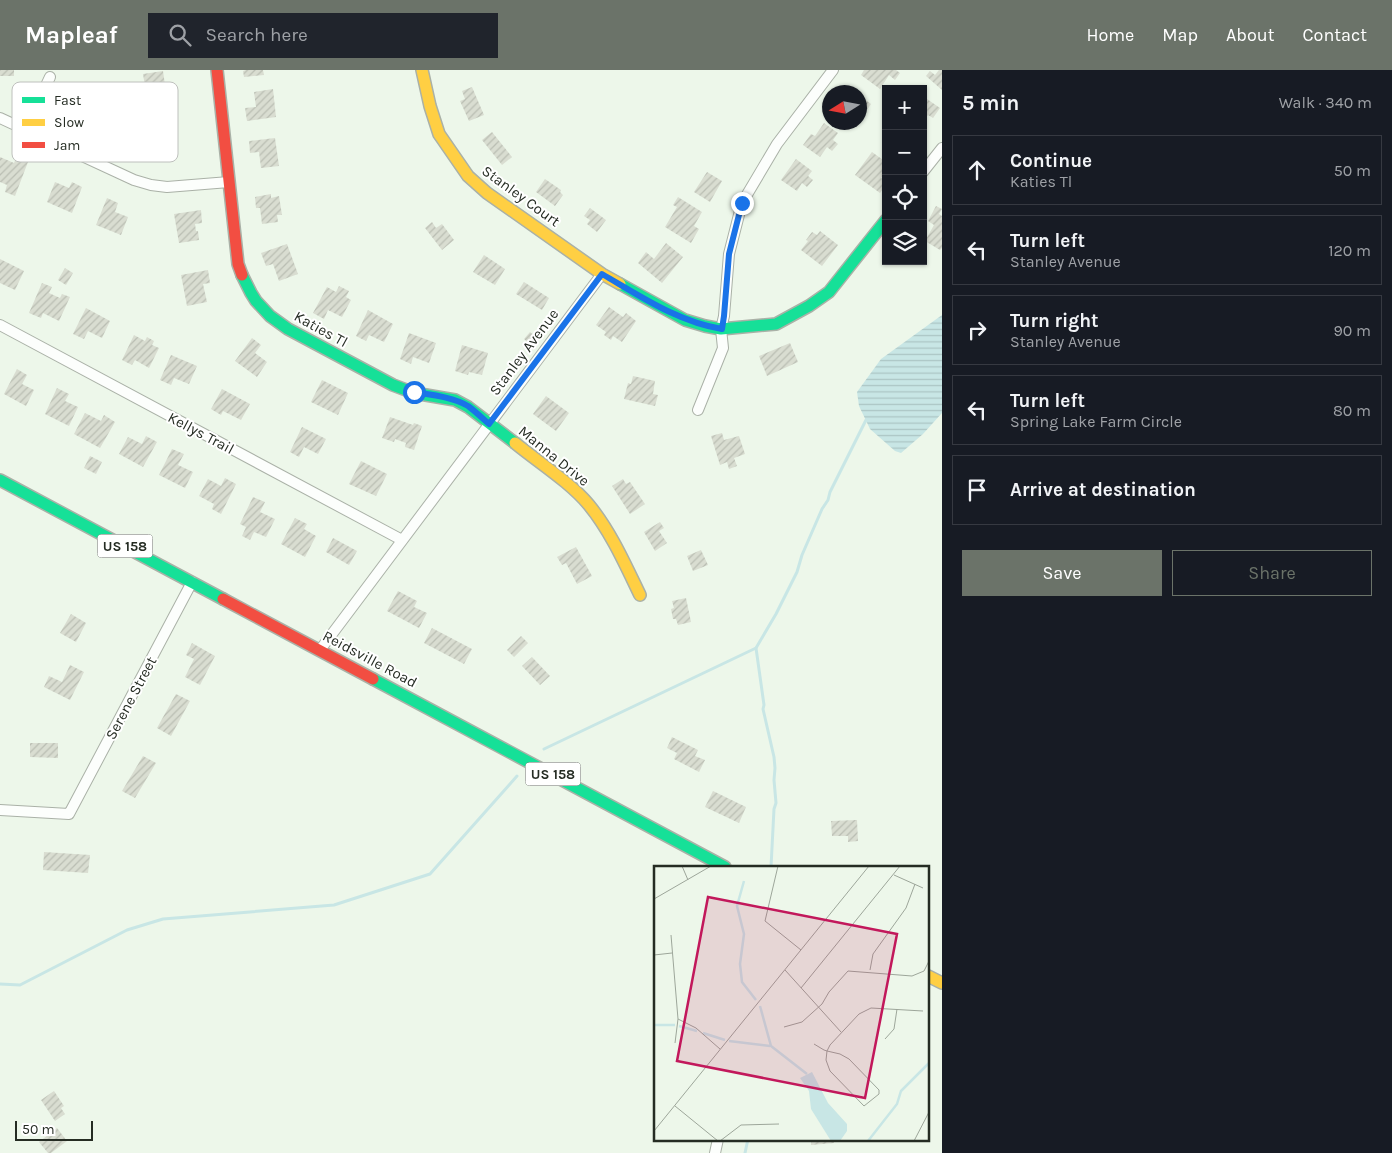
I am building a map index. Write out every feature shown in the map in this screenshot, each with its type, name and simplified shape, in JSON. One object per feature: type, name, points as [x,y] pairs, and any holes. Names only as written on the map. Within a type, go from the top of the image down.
[{"type":"main road","name":"Katies Tl","points":[[217,70],[238,264],[248,290],[265,312],[288,329],[392,385],[414,392],[455,400],[468,407],[489,424]]},
{"type":"main road","name":"Stanley Court","points":[[422,70],[430,106],[440,134],[468,176],[487,193],[602,274]]},
{"type":"main road","points":[[602,274],[685,320],[705,326],[722,329],[776,324],[809,306],[828,292],[882,225]]},
{"type":"main road","name":"Manna Drive","points":[[489,424],[569,486],[588,504],[608,531],[640,595]]},
{"type":"main road","name":"Reidsville Road","points":[[0,480],[723,866]]},
{"type":"main road","points":[[929,976],[942,983]]},
{"type":"street","points":[[698,410],[723,348],[722,329],[729,254],[742,203],[778,144],[833,70]]},
{"type":"street","points":[[48,82],[50,77]]},
{"type":"street","points":[[0,118],[12,124]]},
{"type":"street","points":[[927,167],[942,148]]},
{"type":"street","points":[[95,162],[134,180],[167,188],[229,182]]},
{"type":"street","name":"Stanley Avenue","points":[[320,650],[602,274]]},
{"type":"street","name":"Kellys Trail","points":[[0,325],[402,540]]},
{"type":"street","name":"Serene Street","points":[[0,810],[68,814],[192,582]]},
{"type":"street","points":[[715,1153],[718,1140]]},
{"type":"water","points":[[942,315],[942,413],[923,434],[901,453],[895,451],[870,429],[859,406],[857,392],[881,359]]},
{"type":"building","points":[[0,70],[14,70],[14,76],[0,76]]},
{"type":"building","points":[[263,70],[264,75],[244,77],[243,71]]},
{"type":"building","points":[[864,70],[896,70],[900,73],[895,80],[889,75],[880,89],[861,75]]},
{"type":"building","points":[[939,70],[942,70],[942,90],[926,76],[930,71],[935,75]]},
{"type":"building","points":[[163,71],[165,82],[144,82],[143,74]]},
{"type":"building","points":[[472,87],[484,115],[469,121],[460,101],[465,99],[462,91]]},
{"type":"building","points":[[273,89],[276,117],[247,121],[245,108],[256,107],[254,92]]},
{"type":"building","points":[[927,99],[940,108],[933,118],[927,116]]},
{"type":"building","points":[[867,101],[871,104],[867,110]]},
{"type":"building","points":[[822,126],[822,130],[834,130],[838,133],[833,140],[838,144],[832,151],[827,147],[820,157],[803,145],[811,134],[815,136]]},
{"type":"building","points":[[492,132],[512,157],[502,165],[482,140]]},
{"type":"building","points":[[275,138],[279,166],[261,168],[259,152],[250,153],[249,141]]},
{"type":"building","points":[[872,152],[882,159],[882,190],[880,193],[855,175]]},
{"type":"building","points":[[0,157],[14,163],[28,162],[15,196],[5,192],[7,185],[0,182]]},
{"type":"building","points":[[796,159],[812,171],[808,176],[813,180],[807,187],[802,183],[797,191],[781,180]]},
{"type":"building","points":[[707,172],[722,181],[710,202],[694,192]]},
{"type":"building","points":[[545,179],[561,190],[560,192],[563,195],[555,206],[536,192]]},
{"type":"building","points":[[55,182],[69,188],[72,182],[82,187],[72,213],[47,202]]},
{"type":"building","points":[[271,194],[271,198],[279,196],[282,215],[277,215],[278,222],[262,224],[260,208],[256,208],[255,197]]},
{"type":"building","points":[[678,197],[702,212],[694,226],[699,229],[691,243],[665,227],[677,207],[673,205]]},
{"type":"building","points":[[107,198],[118,203],[115,212],[128,217],[121,235],[96,225]]},
{"type":"building","points":[[936,206],[942,209],[939,214],[942,216],[942,248],[940,250],[927,242],[927,237],[934,225],[928,221]]},
{"type":"building","points":[[590,208],[606,220],[597,232],[587,224],[590,220],[584,216]]},
{"type":"building","points":[[201,210],[202,223],[195,224],[199,240],[179,243],[174,214]]},
{"type":"building","points":[[432,222],[436,228],[442,224],[454,240],[442,250],[425,228]]},
{"type":"building","points":[[820,231],[838,245],[822,266],[801,250],[812,232],[817,235]]},
{"type":"building","points":[[666,243],[683,257],[662,283],[638,263],[646,252],[654,259]]},
{"type":"building","points":[[287,244],[298,274],[279,281],[273,264],[266,266],[261,253]]},
{"type":"building","points":[[484,255],[505,269],[495,285],[473,272]]},
{"type":"building","points":[[0,259],[24,271],[15,290],[0,283]]},
{"type":"building","points":[[65,268],[73,273],[66,285],[58,280]]},
{"type":"building","points":[[208,270],[210,283],[203,284],[207,302],[187,306],[181,275]]},
{"type":"building","points":[[524,282],[549,298],[542,310],[516,294]]},
{"type":"building","points":[[42,283],[52,287],[49,293],[60,298],[62,294],[70,297],[59,321],[43,313],[41,318],[29,313]]},
{"type":"building","points":[[339,286],[349,291],[346,297],[351,300],[342,317],[328,310],[324,319],[313,313],[327,287],[336,292]]},
{"type":"building","points":[[609,307],[623,317],[626,313],[636,321],[622,342],[613,336],[611,340],[604,335],[606,332],[596,325]]},
{"type":"building","points":[[86,308],[110,321],[102,338],[88,331],[84,339],[73,334]]},
{"type":"building","points":[[368,310],[393,324],[384,342],[369,335],[366,341],[356,336]]},
{"type":"building","points":[[530,332],[537,338],[531,345],[524,339]]},
{"type":"building","points":[[409,333],[436,343],[429,363],[413,357],[411,364],[400,359]]},
{"type":"building","points":[[134,335],[145,341],[147,337],[154,341],[152,345],[159,348],[149,368],[135,360],[132,365],[122,360]]},
{"type":"building","points":[[252,338],[261,345],[255,353],[267,362],[257,377],[235,361]]},
{"type":"building","points":[[790,343],[798,362],[767,376],[759,356]]},
{"type":"building","points":[[462,345],[488,353],[482,375],[469,372],[468,375],[455,371]]},
{"type":"building","points":[[171,355],[197,366],[189,384],[174,378],[171,385],[160,380]]},
{"type":"building","points":[[17,369],[27,375],[22,384],[34,390],[26,406],[4,394]]},
{"type":"building","points":[[633,376],[655,381],[653,394],[658,395],[655,406],[624,399],[628,383],[631,384]]},
{"type":"building","points":[[322,380],[348,393],[338,415],[311,402]]},
{"type":"building","points":[[57,388],[69,394],[65,401],[78,407],[69,426],[45,414]]},
{"type":"building","points":[[222,389],[250,404],[241,420],[223,411],[221,415],[211,409]]},
{"type":"building","points":[[546,396],[569,413],[556,431],[533,414]]},
{"type":"building","points":[[85,413],[101,421],[104,415],[115,422],[100,448],[74,434]]},
{"type":"building","points":[[390,417],[422,426],[414,450],[405,447],[406,443],[395,439],[394,442],[382,438]]},
{"type":"building","points":[[302,427],[326,439],[318,454],[304,447],[299,457],[290,452]]},
{"type":"building","points":[[722,433],[724,440],[739,436],[745,454],[734,458],[737,466],[729,469],[727,462],[720,465],[711,436]]},
{"type":"building","points":[[146,436],[157,442],[143,467],[119,454],[128,437],[142,444]]},
{"type":"building","points":[[172,449],[184,454],[178,465],[193,472],[185,488],[159,475]]},
{"type":"building","points":[[90,456],[102,462],[96,474],[84,468]]},
{"type":"building","points":[[361,461],[387,474],[376,496],[349,484]]},
{"type":"building","points":[[225,478],[236,484],[221,514],[212,509],[214,504],[199,496],[208,479],[221,486]]},
{"type":"building","points":[[623,479],[626,484],[630,482],[645,504],[630,514],[612,486]]},
{"type":"building","points":[[253,497],[265,502],[260,512],[275,519],[266,537],[254,532],[250,540],[242,536],[246,527],[240,524]]},
{"type":"building","points":[[295,518],[307,524],[304,529],[316,536],[305,557],[281,544]]},
{"type":"building","points":[[660,522],[664,528],[659,531],[667,543],[655,551],[644,532]]},
{"type":"building","points":[[333,538],[357,551],[349,565],[326,552]]},
{"type":"building","points":[[576,547],[592,576],[577,584],[566,563],[562,565],[557,557]]},
{"type":"building","points":[[701,550],[708,565],[693,571],[687,556]]},
{"type":"building","points":[[398,591],[417,601],[414,607],[427,613],[419,628],[387,611]]},
{"type":"building","points":[[686,598],[691,622],[678,625],[676,619],[673,619],[671,609],[674,608],[672,601]]},
{"type":"building","points":[[71,614],[86,623],[76,642],[60,633]]},
{"type":"building","points":[[432,628],[472,649],[464,664],[424,643]]},
{"type":"building","points":[[521,636],[528,643],[514,657],[507,650]]},
{"type":"building","points":[[192,643],[215,656],[200,685],[185,677],[194,659],[186,655]]},
{"type":"building","points":[[532,657],[550,676],[540,685],[522,666]]},
{"type":"building","points":[[70,665],[84,672],[70,700],[44,687],[49,676],[62,682]]},
{"type":"building","points":[[176,694],[190,701],[171,736],[157,728]]},
{"type":"building","points":[[672,737],[698,750],[695,756],[705,760],[699,772],[674,759],[677,753],[667,748]]},
{"type":"building","points":[[30,743],[58,743],[58,758],[30,757]]},
{"type":"building","points":[[143,756],[156,763],[135,798],[122,791]]},
{"type":"building","points":[[713,791],[746,807],[739,823],[705,807]]},
{"type":"building","points":[[857,820],[858,841],[848,842],[848,836],[832,836],[831,821]]},
{"type":"building","points":[[44,852],[90,855],[88,873],[43,870]]},
{"type":"building","points":[[54,1091],[64,1106],[61,1108],[65,1114],[55,1121],[41,1100]]},
{"type":"building","points":[[57,1128],[67,1141],[51,1153],[48,1153],[39,1142]]},
{"type":"building","points":[[811,1140],[834,1140],[834,1143],[811,1145]]},
{"type":"waterway","points":[[544,749],[756,648],[797,572],[802,555],[830,492],[866,420],[870,420]]},
{"type":"waterway","points":[[756,648],[763,709],[775,768],[776,803],[774,809],[771,866]]},
{"type":"waterway","points":[[0,984],[20,985],[127,930],[163,919],[334,905],[430,874],[517,776]]},
{"type":"waterway","points":[[745,1153],[748,1140]]},
{"type":"traffic: fast","points":[[620,284],[685,320],[705,326],[721,329],[776,324],[809,306],[829,292],[882,225]]},
{"type":"traffic: fast","points":[[242,275],[256,301],[270,316],[288,329],[393,385],[414,393],[455,400],[468,407],[515,443]]},
{"type":"traffic: fast","points":[[0,480],[223,599]]},
{"type":"traffic: fast","points":[[373,679],[723,866]]},
{"type":"traffic: slow","points":[[422,70],[430,106],[439,134],[468,176],[487,193],[602,274],[620,284]]},
{"type":"traffic: slow","points":[[515,443],[563,480],[589,505],[611,537],[640,595]]},
{"type":"traffic: slow","points":[[929,976],[942,983]]},
{"type":"traffic: jam","points":[[217,70],[238,264],[242,275]]},
{"type":"traffic: jam","points":[[223,599],[373,679]]},
{"type":"route","points":[[414,392],[455,400],[468,407],[489,424],[602,274],[685,320],[722,329],[729,254],[742,203]]}]
